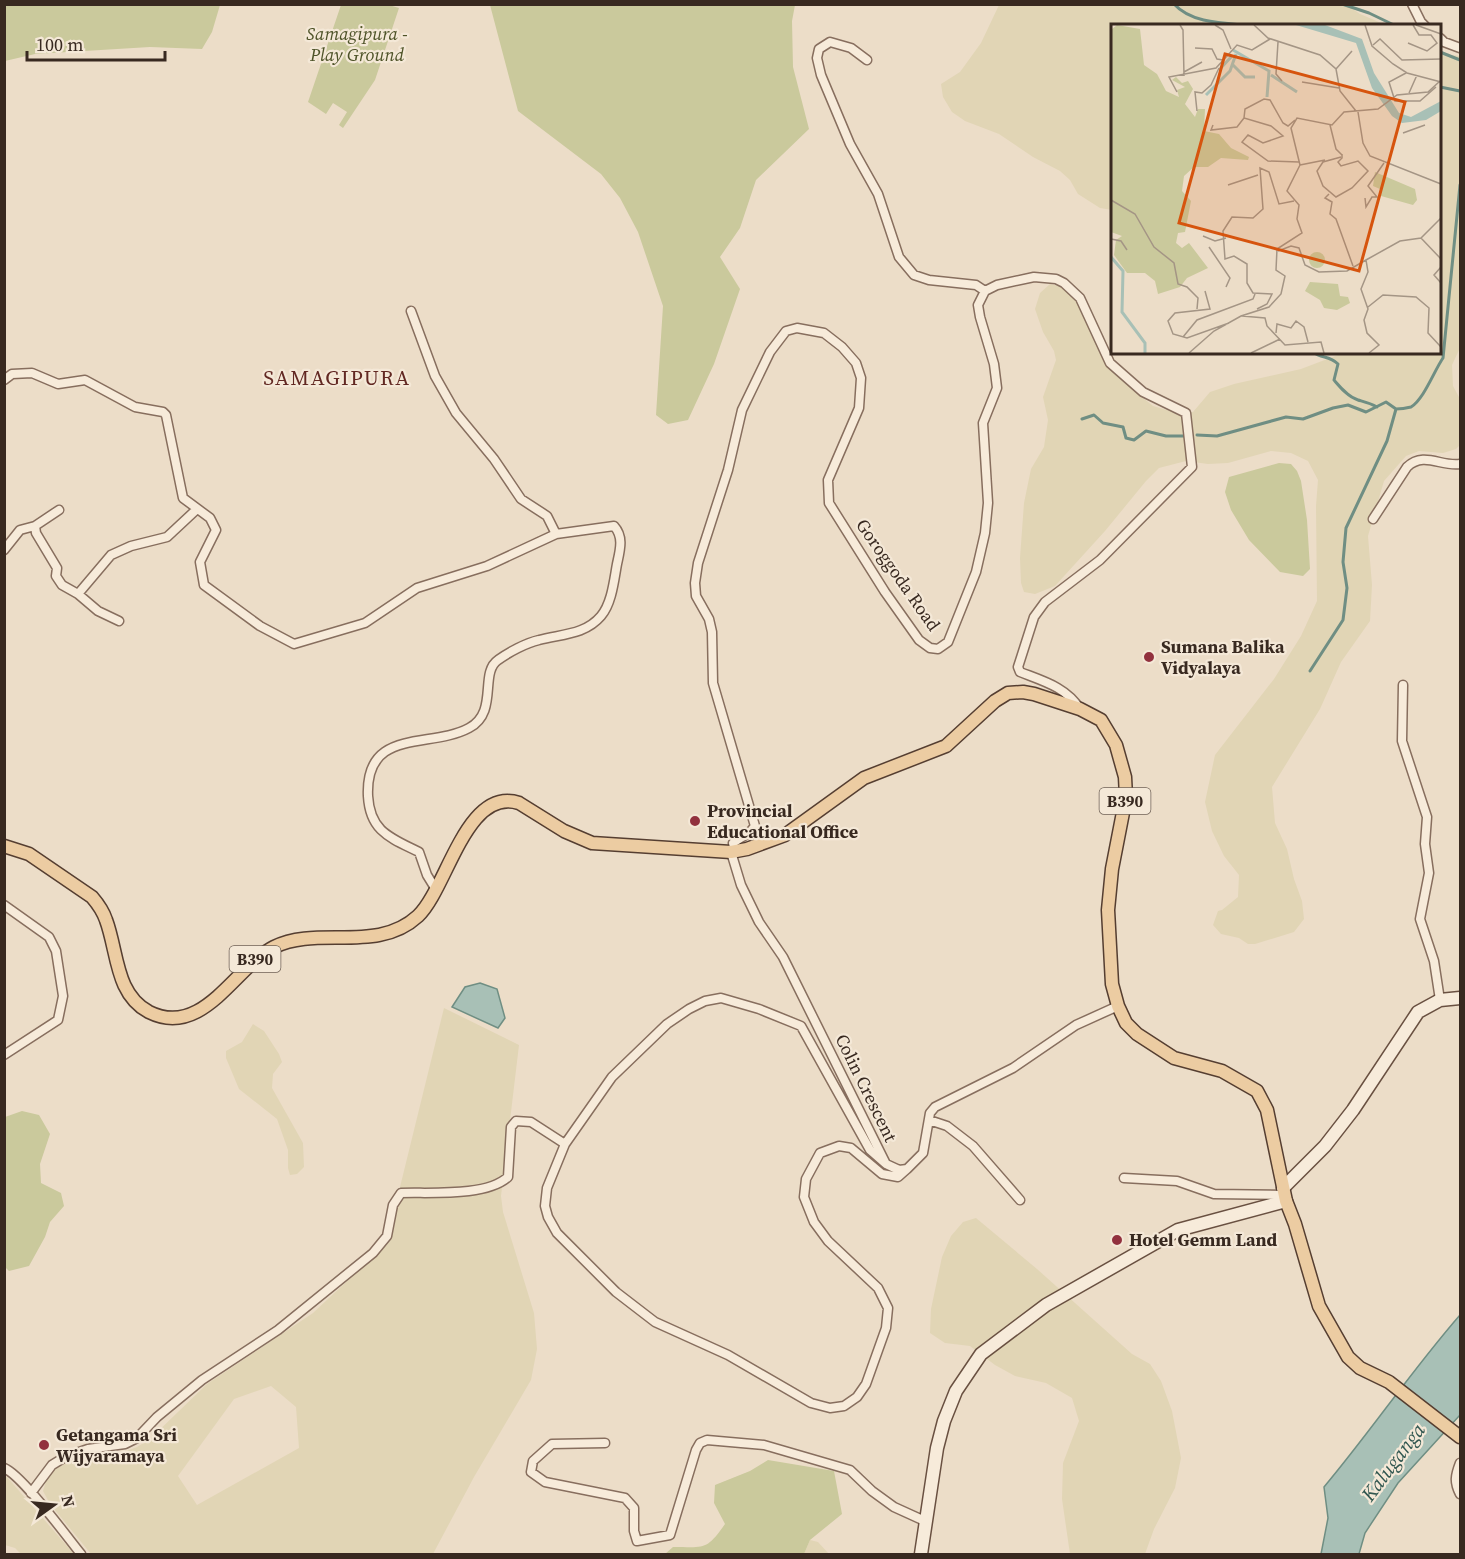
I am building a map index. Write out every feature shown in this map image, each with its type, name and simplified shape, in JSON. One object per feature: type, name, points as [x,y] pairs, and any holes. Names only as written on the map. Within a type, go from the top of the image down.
[{"type":"main road","name":"B390","points":[[4,846],[29,854],[92,897],[106,920],[122,980],[129,994],[138,1004],[151,1012],[171,1017],[191,1014],[212,1002],[257,957],[285,942],[295,939],[378,936],[403,927],[428,905],[435,888],[476,817],[493,803],[504,800],[519,803],[564,831],[592,843],[733,852],[785,835],[864,778],[946,746],[995,701],[1008,693],[1034,694],[1080,709],[1101,720],[1116,745],[1125,777],[1126,797],[1112,869],[1108,910],[1112,984],[1126,1023],[1137,1034],[1174,1058],[1222,1071],[1257,1091],[1267,1110],[1285,1194],[1319,1306],[1348,1357],[1360,1368],[1389,1382],[1461,1437]]},
{"type":"street","points":[[1412,4],[1423,24]]},
{"type":"street","points":[[1441,39],[1461,48]]},
{"type":"street","points":[[867,60],[851,48],[830,42],[819,49],[817,58],[821,75],[850,144],[878,194],[899,257],[914,275],[928,280],[976,285],[985,291],[997,285],[1034,277],[1056,279],[1064,283],[1080,298],[1110,363],[1143,392],[1186,413],[1192,467],[1100,560],[1045,602],[1034,617],[1018,667],[1020,672],[1056,686],[1073,699],[1080,709]]},
{"type":"street","name":"Goroggoda Road","points":[[733,852],[733,843],[755,826],[713,683],[712,632],[709,619],[696,596],[694,584],[698,563],[728,470],[742,410],[770,352],[786,332],[797,328],[824,333],[842,347],[856,363],[861,378],[859,408],[828,480],[829,503],[885,592],[919,640],[930,648],[938,649],[948,642],[976,572],[985,533],[988,503],[983,423],[997,388],[994,364],[978,305],[985,291]]},
{"type":"street","points":[[411,311],[435,376],[456,413],[494,459],[522,499],[547,516],[556,534]]},
{"type":"street","points":[[4,380],[12,374],[32,372],[58,384],[86,380],[135,407],[164,412],[183,498],[210,518],[216,530],[200,562],[204,585],[260,626],[294,644],[365,623],[417,588],[487,566],[556,534],[591,530],[608,525],[614,526],[620,532],[621,541],[613,588],[603,615],[587,630],[536,640],[496,661],[489,672],[488,701],[483,712],[471,727],[458,732],[417,740],[385,751],[373,765],[368,782],[369,808],[378,828],[386,836],[419,852],[427,875],[435,888]]},
{"type":"street","points":[[1373,519],[1414,460],[1461,464]]},
{"type":"street","points":[[78,594],[111,555],[131,546],[167,537],[197,509]]},
{"type":"street","points":[[4,550],[20,530],[35,526],[59,510]]},
{"type":"street","points":[[35,526],[36,533],[57,568],[56,576],[62,585],[78,594],[99,611],[119,621]]},
{"type":"street","points":[[1403,685],[1401,741],[1427,817],[1425,844],[1429,873],[1420,919],[1434,962],[1440,1000]]},
{"type":"street","name":"Colin Crescent","points":[[733,852],[741,885],[759,922],[783,957],[886,1164],[899,1170],[907,1169],[923,1153],[929,1120]]},
{"type":"street","points":[[4,905],[49,937],[56,951],[63,996],[58,1020],[4,1055]]},
{"type":"street","points":[[886,1164],[870,1150],[801,1026],[759,1009],[721,998],[705,1001],[668,1024],[612,1077],[565,1144],[548,1188],[545,1206],[557,1233],[616,1292],[655,1322],[728,1356],[811,1403],[830,1408],[844,1406],[857,1397],[866,1384],[886,1328],[888,1308],[878,1288],[828,1241],[814,1222],[804,1197],[806,1179],[820,1153],[839,1146],[851,1148],[882,1174],[898,1177],[907,1169]]},
{"type":"street","points":[[921,1554],[937,1448],[944,1421],[956,1391],[981,1354],[1046,1305],[1178,1230],[1285,1194],[1353,1110],[1418,1011],[1440,1000],[1461,998]]},
{"type":"street","points":[[1020,1200],[974,1146],[947,1126],[929,1120],[930,1113],[935,1107],[1013,1068],[1076,1025],[1118,1006]]},
{"type":"street","points":[[31,1493],[52,1465],[65,1457],[88,1449],[125,1444],[137,1438],[202,1380],[278,1330],[373,1253],[387,1236],[393,1205],[401,1193],[468,1191],[500,1185],[508,1178],[511,1127],[516,1122],[531,1122],[565,1144]]},
{"type":"street","points":[[1124,1178],[1177,1181],[1214,1194],[1285,1194]]},
{"type":"street","points":[[605,1443],[552,1444],[533,1461],[531,1472],[545,1482],[625,1498],[634,1508],[634,1531],[637,1541],[670,1535],[696,1450],[700,1443],[707,1440],[764,1445],[850,1470],[872,1491],[894,1507],[927,1522]]},
{"type":"street","points":[[1461,1463],[1456,1474],[1455,1485],[1461,1494]]},
{"type":"street","points":[[4,1468],[11,1471],[31,1493],[81,1554]]},
{"type":"shaded area","points":[[999,5],[1347,5],[1360,14],[1384,24],[1111,24],[1111,210],[1100,208],[1078,194],[1070,180],[1060,171],[1033,157],[999,134],[965,121],[952,112],[943,97],[941,84],[960,72],[981,43]]},
{"type":"shaded area","points":[[1441,54],[1460,56],[1460,348],[1452,365],[1453,386],[1460,399],[1460,445],[1456,449],[1443,453],[1419,451],[1406,456],[1384,481],[1368,536],[1372,585],[1370,621],[1341,662],[1320,709],[1272,787],[1275,823],[1287,849],[1302,901],[1304,919],[1294,932],[1248,944],[1239,938],[1221,934],[1213,925],[1218,911],[1238,897],[1239,875],[1224,856],[1212,831],[1205,802],[1215,755],[1274,679],[1301,636],[1317,601],[1318,480],[1308,461],[1291,453],[1271,451],[1228,463],[1208,464],[1186,461],[1159,468],[1055,586],[1035,594],[1024,592],[1021,583],[1020,558],[1024,503],[1031,469],[1044,447],[1048,420],[1043,397],[1056,360],[1035,309],[1040,293],[1050,284],[1063,287],[1076,300],[1109,368],[1129,382],[1137,393],[1153,406],[1184,415],[1193,412],[1210,392],[1234,384],[1301,369],[1340,354],[1441,354]]},
{"type":"shaded area","points":[[444,1008],[519,1045],[501,1196],[503,1212],[534,1313],[537,1349],[531,1380],[474,1477],[433,1554],[91,1554],[50,1504],[43,1491],[47,1478],[54,1468],[73,1461],[121,1453],[137,1447],[150,1439],[207,1384],[313,1313],[389,1242],[394,1229],[400,1187]],"holes":[[[271,1386],[296,1407],[299,1448],[197,1505],[178,1476],[234,1399]]]},
{"type":"shaded area","points":[[253,1024],[264,1031],[282,1062],[273,1074],[272,1088],[303,1143],[304,1167],[297,1174],[290,1175],[288,1150],[277,1119],[239,1089],[226,1058],[226,1051],[242,1042]]},
{"type":"shaded area","points":[[976,1218],[1132,1354],[1150,1364],[1161,1381],[1172,1411],[1181,1458],[1175,1488],[1154,1529],[1145,1554],[1070,1554],[1062,1499],[1063,1463],[1079,1421],[1072,1398],[1046,1383],[1015,1376],[995,1365],[970,1346],[945,1343],[930,1333],[931,1309],[942,1257],[951,1236],[963,1222]]},
{"type":"shaded area","points":[[5,1476],[74,1554],[21,1554],[15,1548],[5,1545]]},
{"type":"shaded area","points":[[810,1540],[818,1542],[829,1554],[804,1554]]},
{"type":"green space","points":[[4,5],[220,5],[212,32],[202,49],[150,47],[35,54],[5,61]]},
{"type":"green space","name":"Samagipura - Play Ground","points":[[341,5],[389,5],[399,8],[375,80],[343,128],[339,125],[347,112],[333,103],[326,114],[308,102]]},
{"type":"green space","points":[[490,5],[795,5],[792,21],[793,67],[809,129],[756,180],[740,228],[720,257],[740,289],[714,364],[688,420],[668,424],[656,415],[663,306],[638,232],[620,198],[601,174],[518,111]]},
{"type":"green space","points":[[1279,463],[1291,464],[1301,481],[1307,520],[1310,569],[1303,576],[1280,572],[1249,540],[1231,510],[1225,492],[1229,477]]},
{"type":"green space","points":[[22,1111],[39,1115],[50,1134],[40,1164],[41,1183],[61,1193],[64,1206],[50,1222],[45,1237],[29,1266],[9,1271],[4,1266],[5,1117]]},
{"type":"green space","points":[[768,1460],[834,1471],[842,1514],[810,1540],[804,1554],[665,1554],[673,1547],[699,1547],[709,1543],[725,1524],[714,1503],[715,1485],[750,1471]]},
{"type":"water","points":[[480,983],[497,989],[505,1018],[498,1028],[452,1007],[465,987]]},
{"type":"water","name":"Kaluganga","points":[[1460,1315],[1460,1415],[1398,1483],[1365,1533],[1359,1554],[1321,1554],[1328,1518],[1324,1487]]},
{"type":"waterway","points":[[1174,4],[1191,16],[1234,24]]},
{"type":"waterway","points":[[1342,4],[1392,24]]},
{"type":"waterway","points":[[1441,52],[1460,60]]},
{"type":"waterway","points":[[1441,87],[1460,91]]},
{"type":"waterway","points":[[1197,435],[1217,436],[1286,417],[1303,419],[1348,405],[1366,412],[1386,402],[1396,409],[1411,407],[1416,403],[1443,358],[1460,185]]},
{"type":"waterway","points":[[1316,354],[1332,359],[1338,364],[1334,380],[1342,389],[1354,399],[1377,407]]},
{"type":"waterway","points":[[1310,671],[1343,620],[1347,588],[1343,562],[1346,528],[1387,441],[1396,409]]},
{"type":"waterway","points":[[1082,419],[1094,415],[1103,423],[1123,427],[1126,438],[1134,440],[1146,431],[1166,436],[1183,436]]},
{"type":"place","name":"Sumana Balika Vidyalaya","points":[[1149,657]]},
{"type":"place","name":"Provincial Educational Office","points":[[695,821]]},
{"type":"place","name":"Hotel Gemm Land","points":[[1117,1240]]},
{"type":"place","name":"Getangama Sri Wijyaramaya","points":[[44,1445]]},
{"type":"district","name":"SAMAGIPURA","points":[[337,378]]}]
